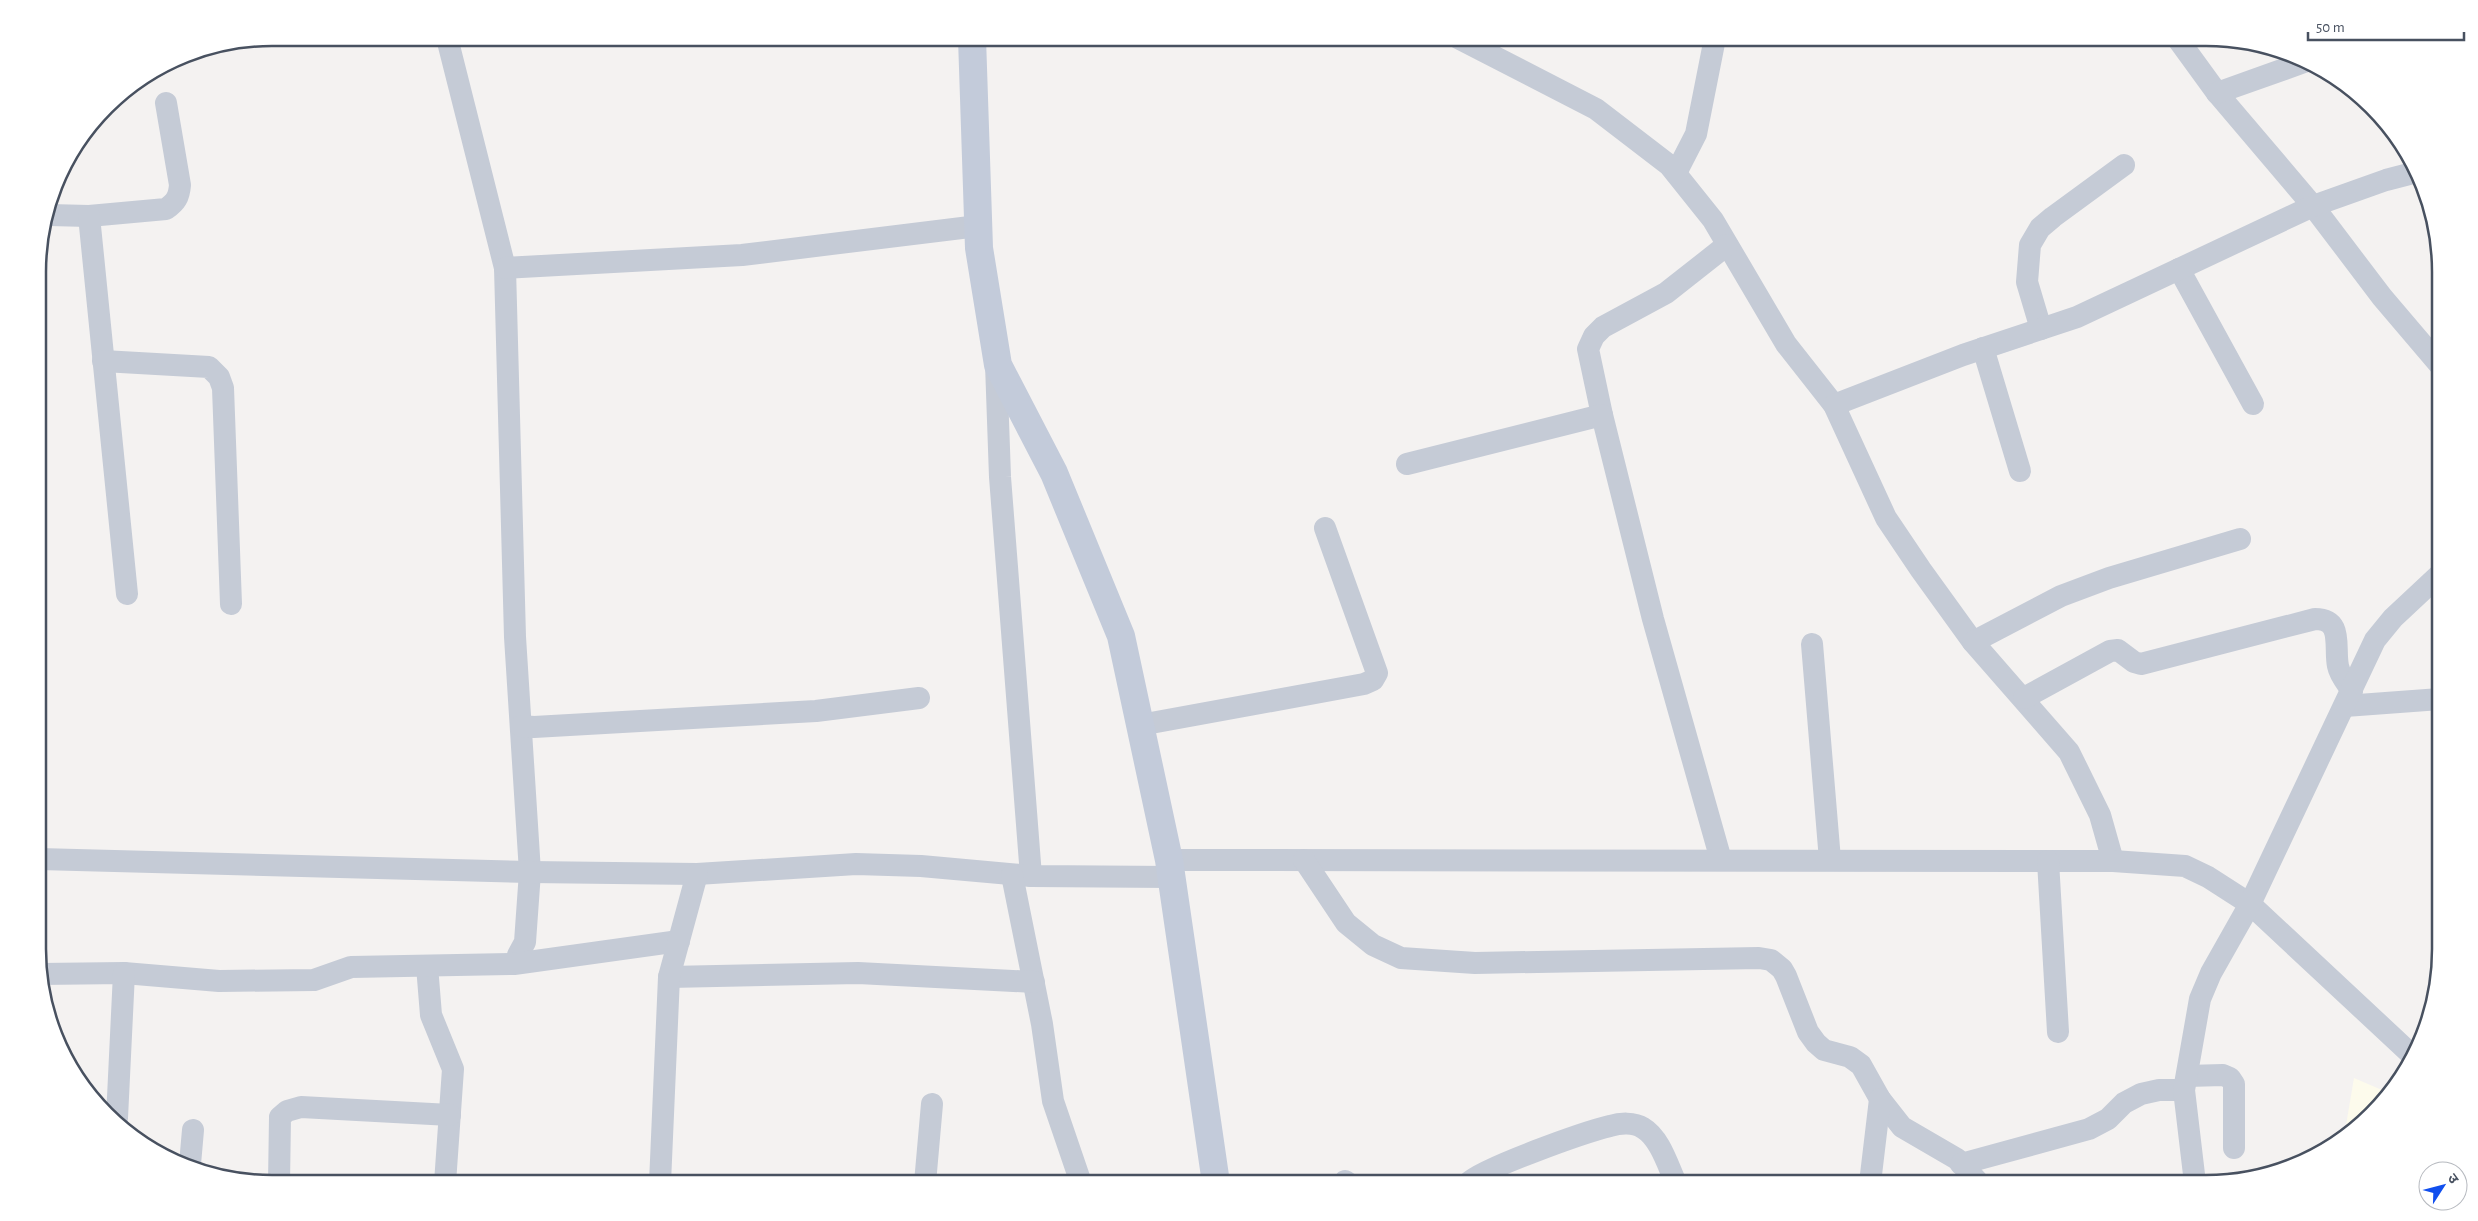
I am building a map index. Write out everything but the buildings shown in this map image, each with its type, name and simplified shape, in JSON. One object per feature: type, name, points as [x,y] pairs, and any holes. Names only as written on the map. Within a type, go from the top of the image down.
[{"type":"street","points":[[449,46],[505,268],[515,637],[530,872],[525,942],[518,955]]},
{"type":"street","points":[[972,46],[979,248],[998,365],[1054,473],[1121,636],[1170,869],[1215,1175]]},
{"type":"street","points":[[1474,46],[1596,109],[1669,165],[1713,220],[1786,344],[1834,405],[1886,518],[1973,642],[2024,698],[2074,760],[2100,815],[2113,861]]},
{"type":"street","points":[[1676,173],[1696,134],[1713,46]]},
{"type":"street","points":[[2183,46],[2217,93],[2313,206],[2382,297],[2432,356]]},
{"type":"street","points":[[2217,93],[2296,65]]},
{"type":"street","points":[[54,215],[89,216],[166,210],[175,202],[179,196],[180,185],[166,103]]},
{"type":"street","points":[[2041,329],[2026,282],[2030,246],[2040,228],[2124,166]]},
{"type":"street","points":[[1834,405],[1983,348],[2077,317],[2313,206],[2409,174]]},
{"type":"street","points":[[89,216],[127,594]]},
{"type":"street","points":[[505,268],[742,255],[978,226]]},
{"type":"street","points":[[1721,860],[1653,619],[1602,415],[1588,348],[1594,336],[1602,327],[1666,293],[1726,245]]},
{"type":"street","points":[[2179,269],[2253,404]]},
{"type":"street","points":[[1983,348],[2020,471]]},
{"type":"street","points":[[996,355],[1000,477],[1022,876],[1034,982],[1053,1101],[1078,1175]]},
{"type":"street","points":[[104,362],[209,367],[219,376],[223,388],[231,604]]},
{"type":"street","points":[[1407,464],[1602,415]]},
{"type":"street","points":[[1140,725],[1364,684],[1373,680],[1377,673],[1325,528]]},
{"type":"street","points":[[1973,642],[2061,596],[2109,578],[2240,540]]},
{"type":"street","points":[[2194,1175],[2186,1083],[2200,999],[2250,904],[2347,689],[2375,640],[2393,618],[2432,582]]},
{"type":"street","points":[[2024,698],[2110,652],[2118,650],[2134,662],[2141,664],[2315,619],[2324,619],[2337,634],[2338,665],[2347,689]]},
{"type":"street","points":[[1812,644],[1830,860]]},
{"type":"street","points":[[2347,689],[2432,698]]},
{"type":"street","points":[[521,726],[534,727],[816,711],[920,698]]},
{"type":"street","points":[[46,859],[530,872],[697,874],[856,864],[920,866],[1022,876],[1304,860],[2113,861],[2185,866],[2208,877],[2250,904],[2407,1051]]},
{"type":"street","points":[[1304,860],[1346,923],[1373,945],[1402,958],[1475,963],[1718,957],[1770,960],[1782,969],[1786,976],[1808,1032],[1816,1043],[1824,1050],[1850,1058],[1861,1065],[1880,1099],[1902,1127],[1961,1164],[1971,1175]]},
{"type":"street","points":[[2048,861],[2058,1032]]},
{"type":"street","points":[[660,1175],[669,977],[697,874]]},
{"type":"street","points":[[48,974],[124,973],[219,982],[314,980],[351,967],[514,964],[679,941]]},
{"type":"street","points":[[427,966],[431,1015],[453,1069],[446,1175]]},
{"type":"street","points":[[117,1114],[124,973]]},
{"type":"street","points":[[669,977],[858,973],[1034,982]]},
{"type":"street","points":[[1961,1164],[2089,1129],[2108,1119],[2124,1103],[2141,1094],[2224,1075],[2230,1078],[2234,1084],[2234,1148]]},
{"type":"street","points":[[1871,1175],[1880,1099]]},
{"type":"street","points":[[926,1175],[932,1104]]},
{"type":"street","points":[[278,1175],[280,1117],[286,1111],[301,1107],[450,1115]]},
{"type":"street","points":[[1483,1175],[1512,1160],[1609,1126],[1627,1123],[1642,1126],[1652,1135],[1672,1175]]},
{"type":"street","points":[[190,1160],[193,1130]]},
{"type":"shaded area","points":[[2354,1078],[2382,1090],[2366,1109],[2346,1126]]}]
